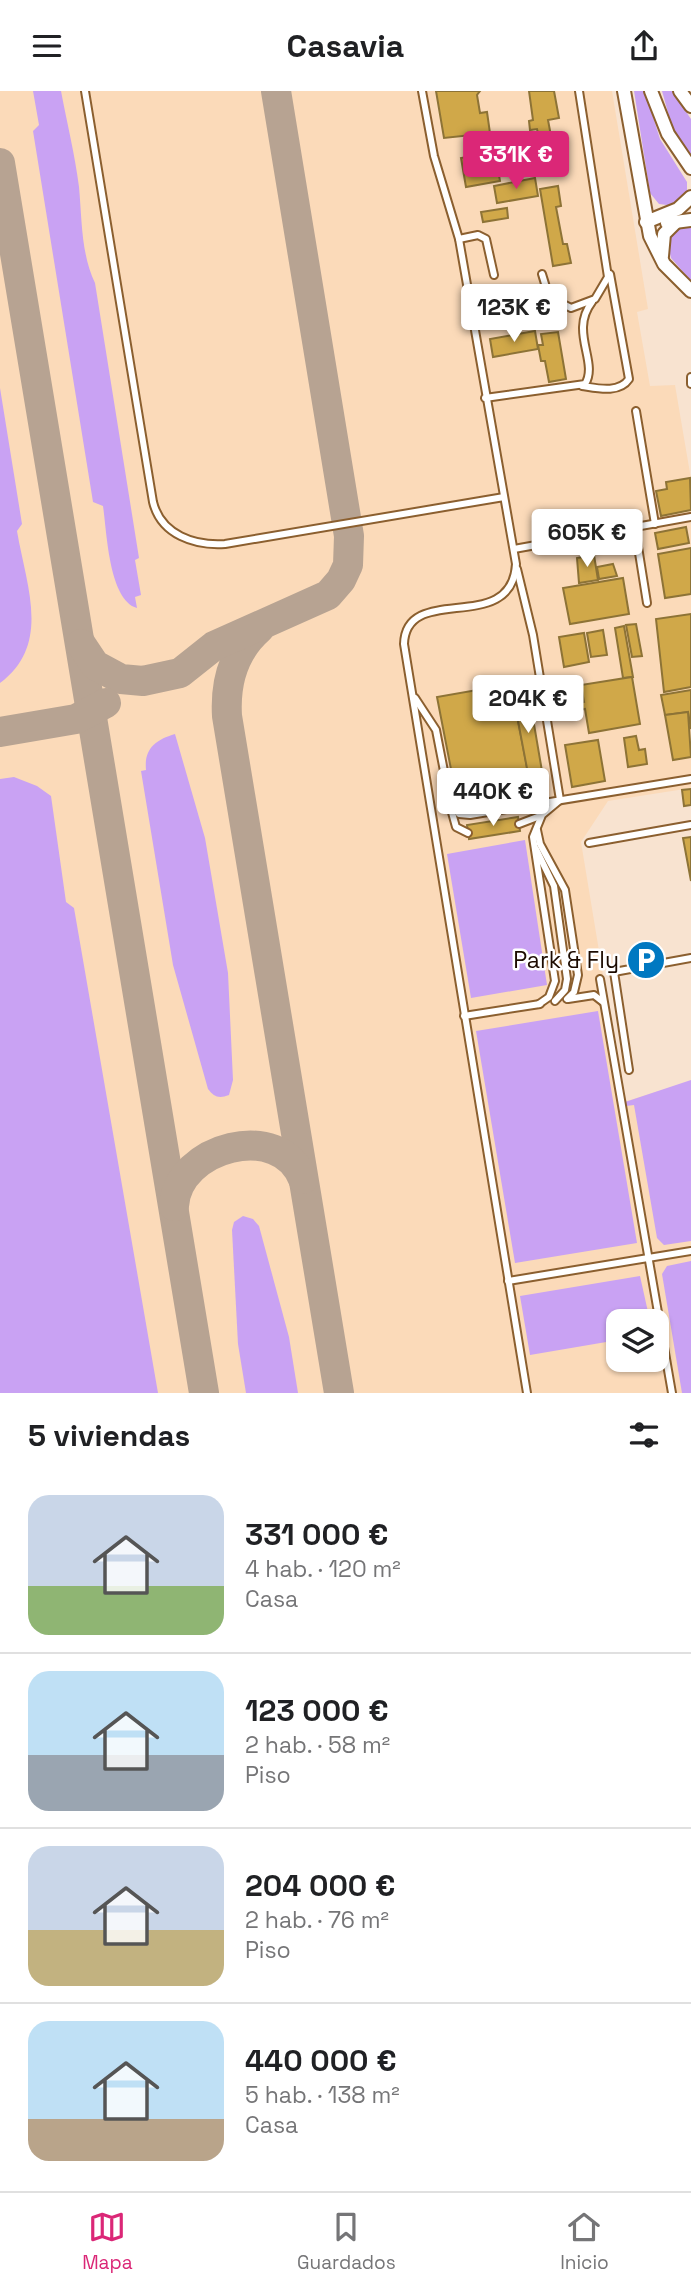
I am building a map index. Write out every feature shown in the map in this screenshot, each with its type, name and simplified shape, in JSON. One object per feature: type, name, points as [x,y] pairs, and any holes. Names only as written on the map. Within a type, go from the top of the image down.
[{"type":"street","points":[[624,91],[646,222],[654,248],[664,264],[691,291]]},
{"type":"street","points":[[651,91],[668,134],[691,168]]},
{"type":"street","points":[[680,91],[691,106]]},
{"type":"street","points":[[664,264],[661,243],[673,217],[691,197]]},
{"type":"street","points":[[642,198],[673,217]]},
{"type":"street","points":[[646,222],[673,217],[691,220]]},
{"type":"lane","points":[[85,91],[153,502],[162,521],[187,539],[225,544],[505,497]]},
{"type":"lane","points":[[422,91],[434,156],[459,239],[516,564],[533,635],[560,800]]},
{"type":"lane","points":[[485,398],[582,386],[596,390],[623,386],[630,376],[608,268],[579,91]]},
{"type":"lane","points":[[459,239],[478,235],[486,239],[494,275]]},
{"type":"lane","points":[[582,386],[589,378],[582,322],[605,285],[608,268]]},
{"type":"lane","points":[[542,274],[547,294],[560,305],[574,308],[595,299]]},
{"type":"lane","points":[[691,377],[691,384]]},
{"type":"lane","points":[[636,411],[655,524]]},
{"type":"lane","points":[[514,549],[691,517]]},
{"type":"lane","points":[[635,528],[647,603]]},
{"type":"lane","points":[[516,564],[510,586],[500,597],[487,603],[422,614],[411,622],[404,645],[527,1393]]},
{"type":"lane","points":[[412,692],[439,739],[456,827],[468,833]]},
{"type":"lane","points":[[450,802],[455,811],[463,815],[691,779]]},
{"type":"lane","points":[[519,824],[538,819],[560,800]]},
{"type":"lane","points":[[538,819],[533,837],[555,981],[549,997],[538,1004]]},
{"type":"lane","points":[[538,819],[540,844],[565,890],[578,975],[574,992],[567,999]]},
{"type":"lane","points":[[589,843],[691,825]]},
{"type":"lane","points":[[533,837],[554,886],[568,978],[565,990],[555,1001]]},
{"type":"lane","points":[[629,1070],[614,972],[691,958]]},
{"type":"lane","points":[[600,979],[621,1105],[629,1133],[672,1393]]},
{"type":"lane","points":[[464,1016],[594,995],[604,1004]]},
{"type":"lane","points":[[508,1281],[691,1251]]},
{"type":"shaded area","points":[[0,91],[612,91],[648,309],[637,312],[650,386],[675,385],[691,479],[691,788],[608,801],[581,842],[624,1102],[691,1081],[691,1393],[0,1393]]},
{"type":"shaded area","points":[[33,91],[61,91],[71,139],[85,248],[95,283],[139,558],[135,560],[141,595],[135,597],[137,608],[120,592],[111,564],[103,506],[93,502],[33,131],[39,125]]},
{"type":"shaded area","points":[[634,91],[645,91],[660,139],[687,182],[687,194],[675,206],[659,204],[650,193]]},
{"type":"shaded area","points":[[662,91],[672,91],[691,119],[691,158],[672,127]]},
{"type":"shaded area","points":[[691,225],[691,281],[671,258],[667,241],[674,230]]},
{"type":"shaded area","points":[[0,388],[22,524],[17,531],[29,593],[31,632],[26,650],[16,667],[0,683]]},
{"type":"shaded area","points":[[175,734],[205,838],[228,973],[233,1080],[229,1095],[222,1097],[208,1089],[173,965],[141,771],[146,770],[147,756],[152,746]]},
{"type":"shaded area","points":[[14,777],[37,786],[51,796],[66,902],[74,908],[158,1393],[0,1393],[0,779]]},
{"type":"shaded area","points":[[525,840],[547,985],[471,998],[447,854]]},
{"type":"shaded area","points":[[598,1011],[637,1243],[515,1263],[476,1031]]},
{"type":"shaded area","points":[[691,1080],[691,1241],[664,1245],[657,1238],[634,1105],[626,1106],[625,1102]]},
{"type":"shaded area","points":[[243,1216],[253,1219],[259,1226],[289,1337],[298,1393],[246,1393],[238,1344],[232,1230],[234,1222]]},
{"type":"shaded area","points":[[691,1261],[691,1393],[682,1393],[662,1274],[667,1266]]},
{"type":"shaded area","points":[[640,1276],[647,1309],[606,1309],[606,1342],[530,1355],[520,1296]]},
{"type":"building","points":[[436,91],[480,91],[477,95],[480,113],[487,112],[490,133],[444,138]]},
{"type":"building","points":[[529,91],[554,91],[559,118],[548,120],[551,136],[539,138],[537,129],[530,130],[529,121],[533,120]]},
{"type":"building","points":[[495,152],[500,181],[466,187],[461,158]]},
{"type":"building","points":[[535,178],[538,196],[497,203],[494,186]]},
{"type":"building","points":[[558,186],[561,206],[556,207],[563,244],[567,244],[571,263],[553,266],[540,189]]},
{"type":"building","points":[[507,208],[508,218],[483,222],[481,212]]},
{"type":"building","points":[[535,331],[538,349],[493,357],[490,339]]},
{"type":"building","points":[[558,332],[566,379],[549,382],[545,361],[541,361],[538,345],[543,345],[541,334]]},
{"type":"building","points":[[690,478],[691,510],[661,516],[656,491],[667,489],[666,482]]},
{"type":"building","points":[[686,527],[689,543],[658,549],[655,533]]},
{"type":"building","points":[[691,548],[691,594],[665,598],[658,554]]},
{"type":"building","points":[[594,555],[598,580],[579,583],[577,558]]},
{"type":"building","points":[[613,564],[617,576],[599,579],[597,567]]},
{"type":"building","points":[[623,578],[629,614],[570,624],[563,588]]},
{"type":"building","points":[[691,614],[691,687],[664,692],[656,619]]},
{"type":"building","points":[[636,624],[642,656],[632,657],[626,625]]},
{"type":"building","points":[[624,626],[633,677],[623,678],[615,628]]},
{"type":"building","points":[[603,630],[607,655],[591,657],[587,633]]},
{"type":"building","points":[[584,633],[589,662],[564,667],[559,637]]},
{"type":"building","points":[[632,677],[640,724],[589,733],[585,709],[578,710],[577,703],[584,702],[581,685]]},
{"type":"building","points":[[511,684],[530,783],[456,795],[437,697]]},
{"type":"building","points":[[511,684],[515,684],[517,697],[529,695],[543,777],[529,779]]},
{"type":"building","points":[[691,690],[691,729],[688,712],[665,715],[661,695]]},
{"type":"building","points":[[688,712],[691,757],[673,760],[665,715]]},
{"type":"building","points":[[636,736],[639,750],[645,749],[647,764],[628,767],[624,738]]},
{"type":"building","points":[[598,740],[605,781],[572,787],[565,745]]},
{"type":"building","points":[[691,789],[691,805],[684,806],[682,790]]},
{"type":"building","points":[[518,817],[520,831],[469,839],[467,825]]},
{"type":"building","points":[[691,837],[691,881],[683,838]]},
{"type":"taxiway","points":[[81,644],[95,665],[121,679],[143,681],[180,673],[214,646],[328,595],[341,580],[348,565],[349,536],[276,91]]},
{"type":"taxiway","points":[[0,163],[204,1393]]},
{"type":"taxiway","points":[[259,629],[243,648],[232,668],[227,716],[339,1393]]},
{"type":"taxiway","points":[[0,732],[76,719],[106,703]]},
{"type":"taxiway","points":[[174,1206],[179,1185],[192,1168],[210,1156],[231,1148],[253,1146],[274,1150],[291,1161],[303,1179]]},
{"type":"place","name":"Park & Fly","points":[[646,960]]}]
